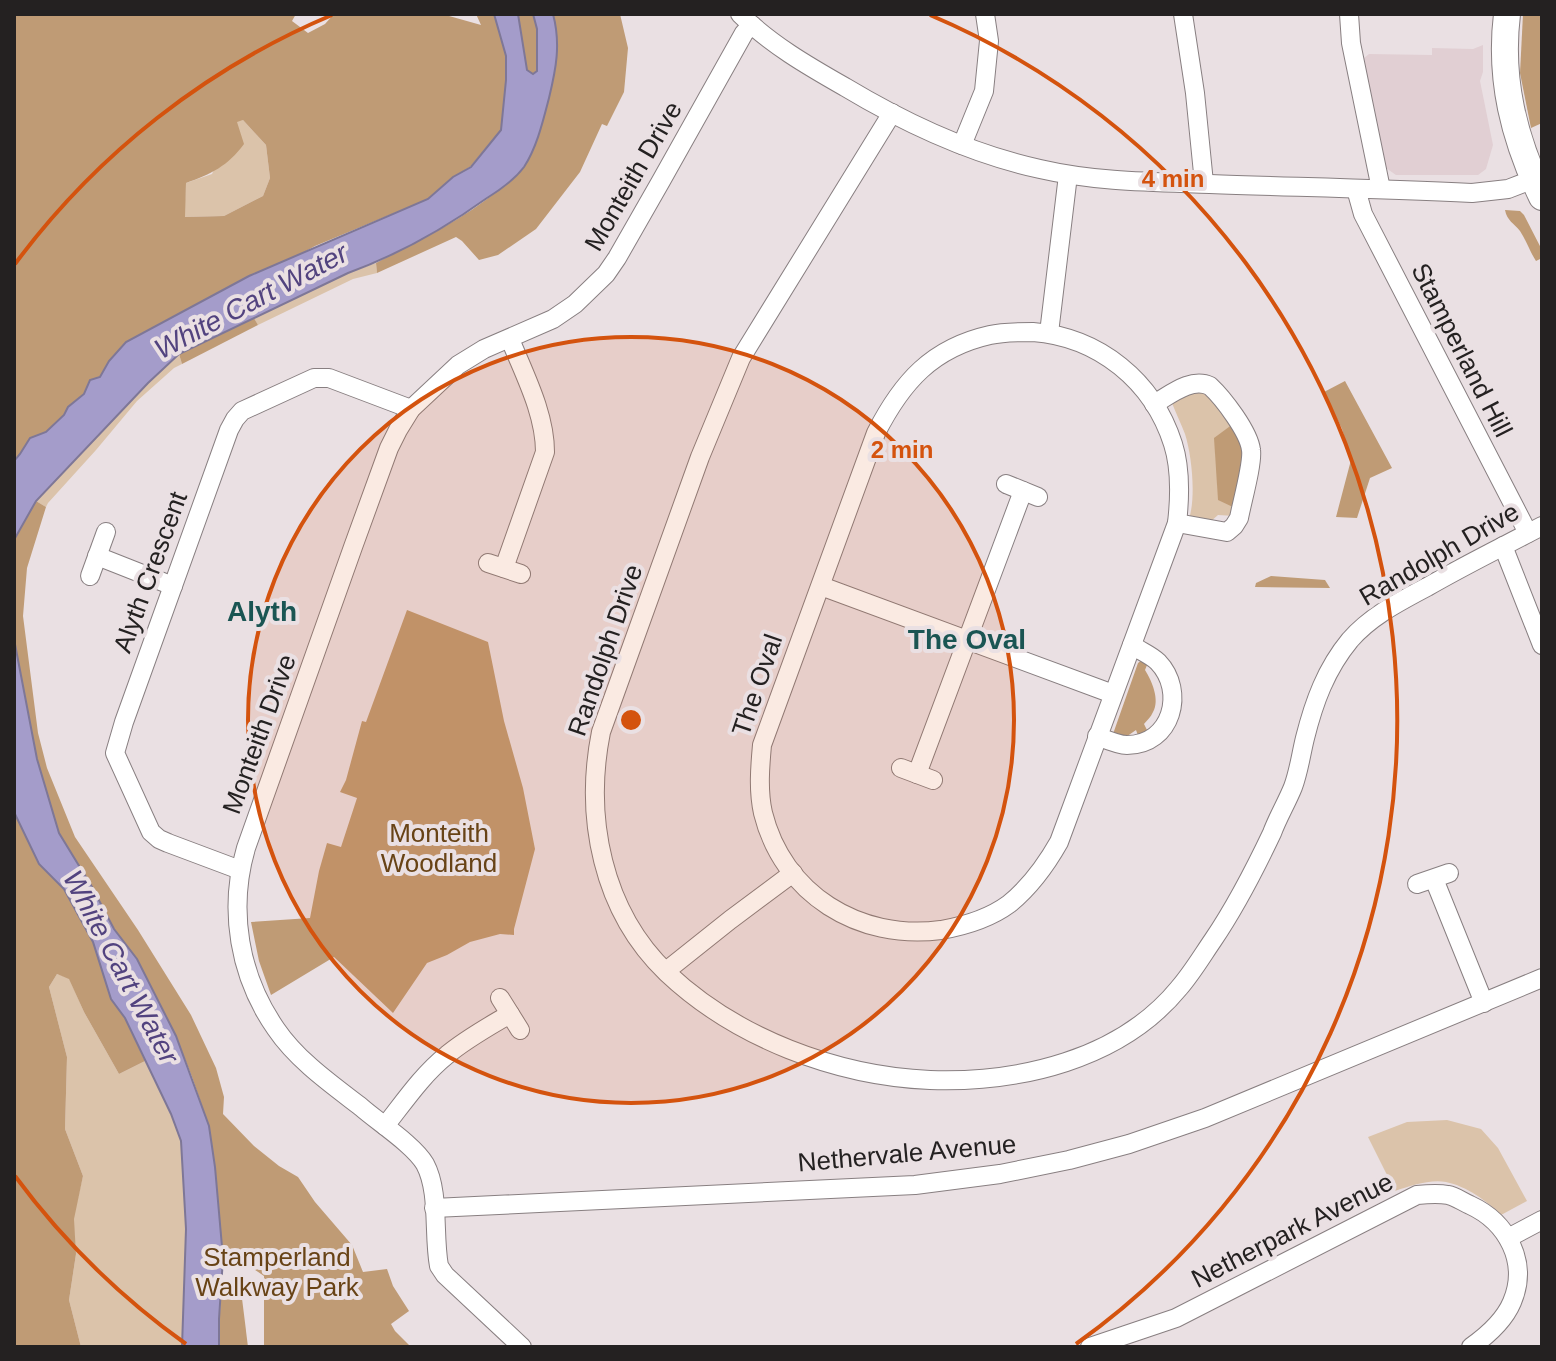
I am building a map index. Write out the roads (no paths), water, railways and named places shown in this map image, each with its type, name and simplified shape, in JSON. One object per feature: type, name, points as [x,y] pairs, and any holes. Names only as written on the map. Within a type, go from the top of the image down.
[{"type":"main road","points":[[1507,14],[1505,57],[1511,112],[1522,151],[1538,188]]},
{"type":"street","points":[[962,145],[984,91],[989,41],[985,14]]},
{"type":"street","points":[[1183,14],[1204,183]]},
{"type":"street","points":[[1349,14],[1351,43],[1381,189]]},
{"type":"street","points":[[746,20],[801,62],[892,113],[962,145],[1037,169],[1140,181],[1472,193],[1538,188]]},
{"type":"street","name":"Monteith Drive","points":[[522,1347],[439,1266],[431,1183],[423,1161],[297,1054],[276,1029],[258,999],[246,970],[238,930],[236,905],[240,870],[250,835],[398,430],[411,409],[458,365],[484,349],[553,319],[575,304],[606,274],[744,33],[746,20]]},
{"type":"street","name":"Randolph Drive","points":[[892,113],[741,358],[695,470],[601,732],[594,798],[602,856],[611,885],[641,944],[666,971],[708,1005],[777,1045],[830,1064],[897,1078],[982,1080],[1045,1069],[1101,1048],[1145,1020],[1178,990],[1232,912],[1261,858],[1291,790],[1324,679],[1346,646],[1380,613],[1535,529]]},
{"type":"street","points":[[1049,333],[1068,175]]},
{"type":"street","name":"Stamperland Hill","points":[[1356,189],[1363,214],[1535,529]]},
{"type":"street","name":"The Oval","points":[[1049,333],[1076,341],[1105,355],[1127,370],[1154,404],[1169,434],[1177,460],[1177,523],[1059,842],[1049,861],[1009,903],[970,923],[926,932],[889,930],[871,927],[838,912],[813,894],[779,854],[764,816],[760,790],[762,745],[876,433],[901,390],[928,363],[968,341],[993,334],[1049,333]]},
{"type":"street","points":[[504,568],[545,452],[545,435],[537,407],[510,339]]},
{"type":"street","name":"Alyth Crescent","points":[[240,870],[168,843],[151,832],[115,753],[229,430],[242,411],[314,378],[329,378],[411,409]]},
{"type":"street","points":[[1154,404],[1190,384],[1204,383],[1210,386],[1242,429],[1252,452],[1239,518],[1234,526],[1227,532],[1177,523]]},
{"type":"street","points":[[917,774],[1022,491]]},
{"type":"street","points":[[90,576],[106,532]]},
{"type":"street","points":[[1503,546],[1542,645]]},
{"type":"street","points":[[97,556],[173,586]]},
{"type":"street","points":[[821,586],[1113,694]]},
{"type":"street","points":[[1097,736],[1124,745],[1138,744],[1152,739],[1170,717],[1174,698],[1166,673],[1155,659],[1132,645]]},
{"type":"street","points":[[666,971],[793,873]]},
{"type":"street","points":[[1433,879],[1484,1003]]},
{"type":"street","name":"Nethervale Avenue","points":[[434,1208],[915,1185],[1000,1174],[1069,1160],[1129,1144],[1205,1118],[1542,978]]},
{"type":"street","points":[[500,998],[520,1030]]},
{"type":"street","points":[[385,1126],[422,1079],[445,1056],[510,1014]]},
{"type":"street","name":"Netherpark Avenue","points":[[1090,1347],[1176,1318],[1211,1302],[1417,1195],[1450,1195],[1494,1219],[1508,1238]]},
{"type":"street","points":[[1471,1347],[1498,1325],[1512,1304],[1517,1289],[1518,1265],[1508,1238],[1542,1220]]},
{"type":"water","name":"White Cart Water","points":[[494,14],[518,14],[527,70],[533,74],[537,71],[537,29],[533,14],[553,14],[557,36],[554,77],[542,125],[529,159],[512,180],[420,240],[179,354],[36,501],[14,540],[14,461],[30,438],[46,432],[84,394],[90,380],[100,377],[126,342],[249,276],[428,199],[453,177],[471,167],[501,130],[506,56]]},
{"type":"water","name":"White Cart Water","points":[[14,639],[37,759],[59,833],[114,929],[137,959],[176,1036],[209,1126],[223,1258],[219,1347],[182,1347],[186,1229],[181,1141],[171,1114],[125,1018],[111,999],[93,942],[64,889],[39,864],[14,812]]},
{"type":"district","name":"Alyth","points":[[262,611]]},
{"type":"district","name":"The Oval","points":[[967,639]]},
{"type":"park label","name":"Monteith Woodland","points":[[439,848]]},
{"type":"park label","name":"Stamperland Walkway Park","points":[[277,1272]]}]
